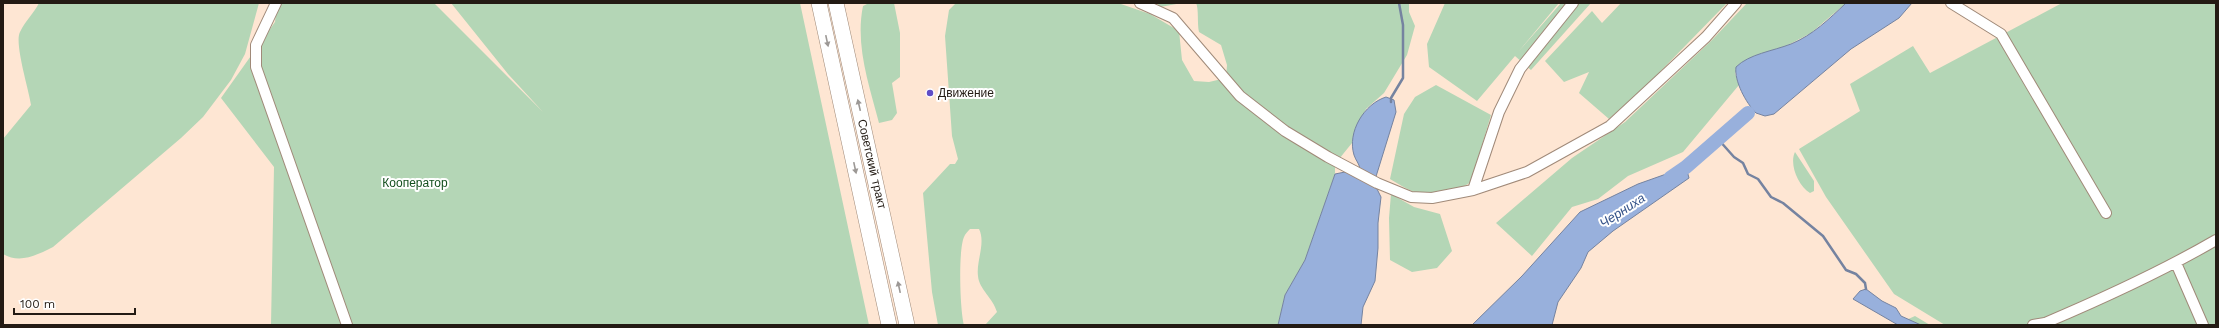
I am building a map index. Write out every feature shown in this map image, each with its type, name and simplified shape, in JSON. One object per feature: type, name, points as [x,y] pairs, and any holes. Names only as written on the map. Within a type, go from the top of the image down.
[{"type":"highway","name":"Советский тракт","points":[[819,3],[889,325]]},
{"type":"highway","name":"Советский тракт","points":[[836,3],[908,325]]},
{"type":"street","points":[[276,3],[256,45],[256,66],[347,325]]},
{"type":"street","points":[[1140,3],[1174,18],[1240,96],[1285,131],[1377,183],[1411,197],[1432,198],[1473,190],[1527,172],[1610,126],[1706,37],[1736,3]]},
{"type":"street","points":[[1473,190],[1499,112],[1520,69],[1573,3]]},
{"type":"street","points":[[1951,3],[2001,34],[2106,213]]},
{"type":"street","points":[[2033,325],[2045,323],[2113,294],[2176,263],[2216,240]]},
{"type":"street","points":[[2176,263],[2203,325]]},
{"type":"green space","points":[[39,3],[259,3],[245,54],[231,80],[203,117],[181,138],[53,247],[35,255],[16,258],[3,254],[3,139],[31,105],[20,56],[19,38],[22,28]]},
{"type":"green space","name":"Кооператор","points":[[277,3],[434,3],[543,112],[508,74],[451,3],[800,3],[869,325],[271,325],[274,167],[221,98],[275,22]]},
{"type":"green space","points":[[869,3],[894,3],[900,33],[900,77],[892,83],[897,113],[892,120],[879,123],[867,80],[862,50],[861,21],[863,6]]},
{"type":"green space","points":[[956,3],[1118,3],[1150,14],[1179,31],[1182,60],[1194,81],[1209,82],[1226,78],[1227,65],[1221,45],[1199,32],[1196,3],[1409,3],[1409,12],[1415,26],[1407,55],[1384,93],[1366,109],[1355,131],[1352,143],[1335,164],[1335,174],[1305,260],[1285,295],[1278,325],[985,325],[997,312],[979,281],[978,264],[982,240],[981,234],[979,229],[970,229],[964,237],[962,244],[960,267],[964,325],[938,325],[932,292],[923,193],[950,164],[955,164],[958,159],[952,136],[945,36],[949,10]]},
{"type":"green space","points":[[1157,3],[1182,3],[1160,7]]},
{"type":"green space","points":[[1445,3],[1559,3],[1519,51],[1561,3],[1591,3],[1531,70],[1515,56],[1477,101],[1429,67],[1427,44]]},
{"type":"green space","points":[[1621,3],[1727,3],[1648,84],[1609,119],[1579,93],[1589,72],[1564,82],[1545,61],[1592,11],[1602,23]]},
{"type":"green space","points":[[1747,3],[1846,3],[1811,33],[1735,73],[1739,85],[1683,152],[1628,176],[1598,199],[1572,207],[1532,256],[1496,223],[1572,158],[1625,122],[1712,40]]},
{"type":"green space","points":[[2062,3],[2216,3],[2216,325],[1945,325],[1894,294],[1826,197],[1799,149],[1860,111],[1850,84],[1913,46],[1930,73]]},
{"type":"green space","points":[[1436,85],[1491,115],[1471,182],[1460,189],[1449,193],[1440,196],[1430,196],[1412,191],[1390,179],[1404,114],[1415,97]]},
{"type":"green space","points":[[1795,152],[1814,181],[1814,191],[1810,193],[1798,180],[1793,162]]},
{"type":"green space","points":[[1391,194],[1414,207],[1440,214],[1452,251],[1437,268],[1412,272],[1390,260],[1389,218]]},
{"type":"green space","points":[[1915,316],[1930,325],[1895,325]]},
{"type":"water","points":[[1846,3],[1912,3],[1899,18],[1851,49],[1774,114],[1765,116],[1756,113],[1748,104],[1742,92],[1737,79],[1736,67],[1754,56],[1791,44],[1806,36]]},
{"type":"water","points":[[1386,97],[1394,100],[1396,112],[1374,183],[1381,197],[1375,281],[1363,307],[1361,325],[1278,325],[1285,295],[1305,260],[1335,174],[1360,169],[1352,146],[1355,128],[1364,112],[1378,101]]},
{"type":"water","points":[[1686,167],[1689,178],[1613,231],[1588,252],[1581,268],[1558,302],[1552,325],[1472,325],[1522,276],[1580,212],[1638,184]]},
{"type":"water","points":[[1866,289],[1882,301],[1896,308],[1901,316],[1921,325],[1898,325],[1853,299],[1860,291]]},
{"type":"waterway","points":[[1391,102],[1391,98],[1403,78],[1403,25],[1399,3]]},
{"type":"waterway","name":"Черниха","points":[[1670,178],[1686,167],[1748,113]]},
{"type":"waterway","points":[[1718,139],[1734,157],[1743,163],[1748,174],[1758,179],[1771,197],[1783,203],[1823,236],[1846,270],[1856,274],[1865,283],[1866,289]]},
{"type":"place","name":"Движение","points":[[930,93]]}]
